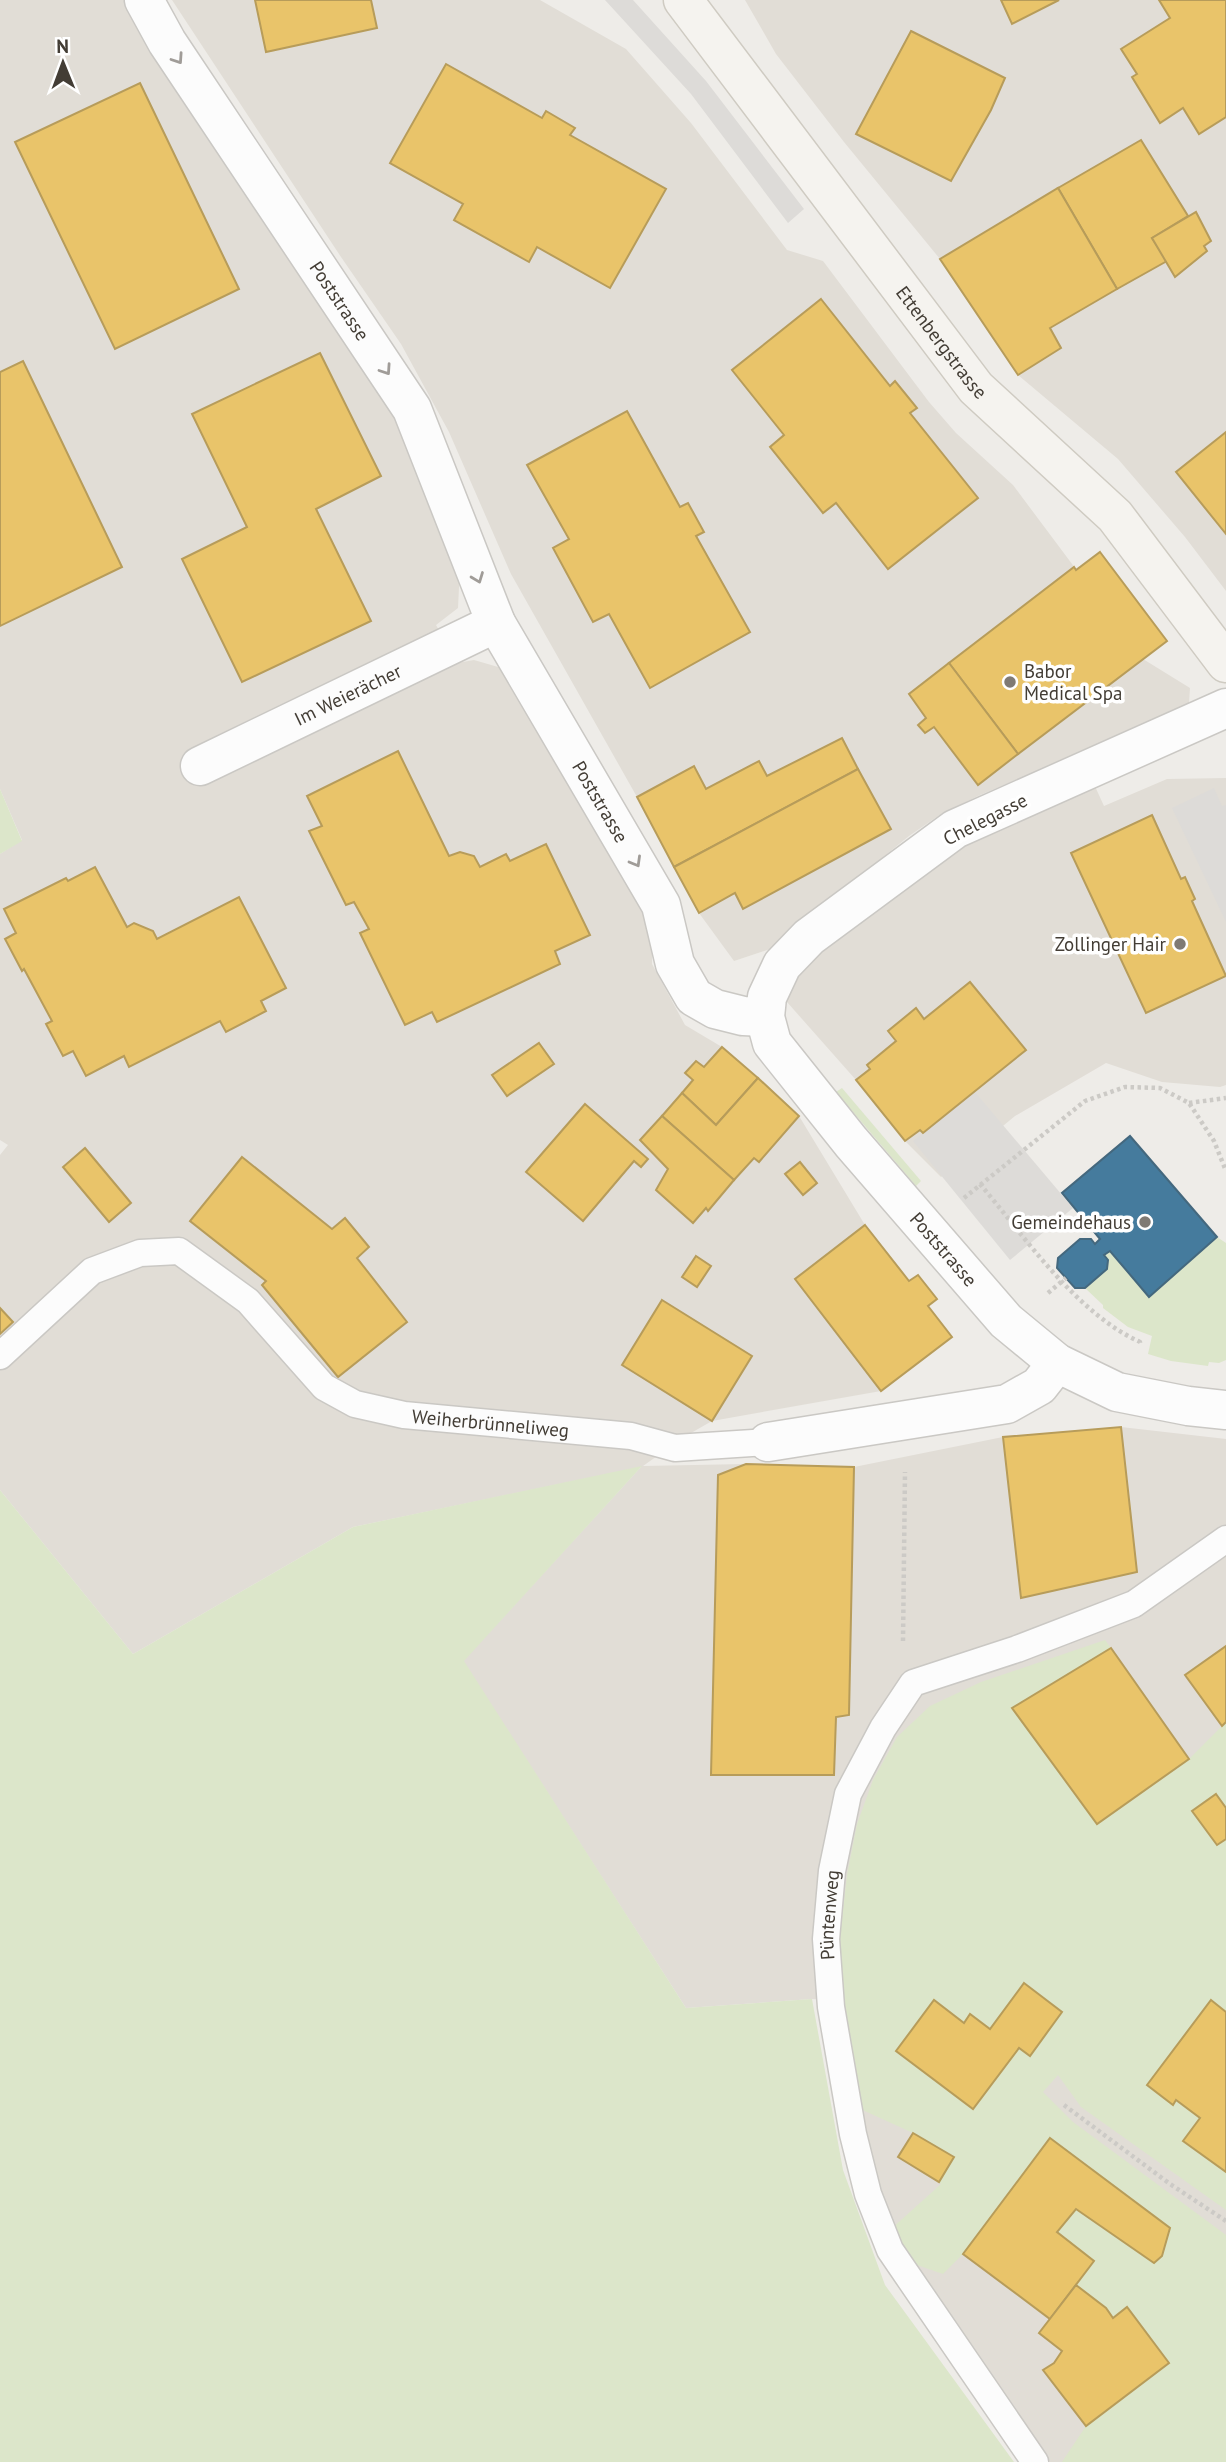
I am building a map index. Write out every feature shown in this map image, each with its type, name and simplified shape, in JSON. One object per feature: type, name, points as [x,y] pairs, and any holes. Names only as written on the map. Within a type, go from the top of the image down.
[{"type":"street","name":"Poststrasse","points":[[144,0],[174,54],[412,409],[496,623],[661,905],[676,964],[694,997],[715,1009],[743,1016],[765,1017],[772,1043],[850,1142],[1006,1321],[1057,1363],[1117,1392],[1188,1406],[1226,1410]]},
{"type":"street","name":"Ettenbergstrasse","points":[[683,0],[976,388],[1115,516],[1226,663]]},
{"type":"street","name":"Im Weierächer","points":[[201,766],[496,623]]},
{"type":"street","name":"Chelegasse","points":[[765,1017],[767,997],[782,965],[809,937],[955,829],[1226,708]]},
{"type":"street","name":"Weiherbrünneliweg","points":[[768,1441],[905,1422],[1007,1404],[1039,1386],[1057,1363]]},
{"type":"lane","name":"Weiherbrünneliweg","points":[[0,1356],[92,1271],[140,1253],[179,1251],[247,1301],[324,1387],[355,1404],[404,1415],[631,1436],[675,1448],[768,1441]]},
{"type":"lane","points":[[913,1683],[1017,1649],[1134,1604],[1226,1539]]},
{"type":"lane","name":"Püntenweg","points":[[913,1683],[883,1728],[848,1794],[832,1871],[826,1939],[831,2007],[853,2134],[868,2194],[890,2250],[1035,2462]]},
{"type":"path","points":[[962,1199],[1085,1101],[1125,1087],[1160,1088],[1189,1103],[1214,1141],[1226,1171]]},
{"type":"path","points":[[1189,1103],[1226,1098]]},
{"type":"path","points":[[980,1184],[1064,1279],[1071,1292],[1124,1334],[1140,1342],[1138,1350]]},
{"type":"path","points":[[1056,1286],[1064,1279]]},
{"type":"path","points":[[905,1422],[903,1654],[913,1683]]},
{"type":"path","points":[[1064,2105],[1170,2184],[1226,2221]]},
{"type":"shaded area","points":[[0,0],[127,0],[415,450],[460,566],[458,608],[436,625],[457,663],[474,660],[505,669],[652,928],[652,964],[685,1025],[722,1047],[799,1116],[865,1225],[909,1281],[918,1275],[937,1299],[928,1307],[952,1337],[881,1391],[712,1421],[643,1466],[746,1464],[854,1467],[1003,1437],[1121,1427],[1226,1439],[1226,2462],[1050,2462],[1027,2434],[896,2249],[878,2195],[838,2000],[812,1999],[686,2008],[463,1661],[641,1467],[353,1527],[133,1654],[0,1490],[0,1155],[8,1145],[0,1140],[0,854],[22,840],[0,789]]},
{"type":"shaded area","points":[[172,0],[540,0],[626,49],[691,123],[787,250],[823,261],[929,402],[956,433],[1013,485],[1143,659],[1190,688],[1189,703],[1183,709],[941,814],[909,836],[770,949],[734,961],[699,913],[511,574],[449,432],[401,344]]},
{"type":"shaded area","points":[[605,0],[633,0],[706,81],[804,209],[788,223],[691,94]]},
{"type":"shaded area","points":[[745,0],[1226,0],[1226,591],[1185,537],[1118,459],[1018,375],[940,259],[776,54]]},
{"type":"shaded area","points":[[1226,778],[1226,1085],[1220,1087],[1162,1082],[1106,1063],[1015,1116],[941,1177],[905,1141],[856,1080],[787,1002],[799,970],[833,939],[968,838],[1093,782],[1104,806],[1167,779]]},
{"type":"shaded area","points":[[1214,788],[1222,806],[1226,805],[1226,922],[1172,808]]},
{"type":"shaded area","points":[[975,1092],[1073,1208],[1010,1260],[913,1141]]},
{"type":"green space","points":[[0,789],[22,841],[0,854]]},
{"type":"green space","points":[[842,1088],[921,1181],[916,1186],[836,1092]]},
{"type":"green space","points":[[1217,1237],[1226,1243],[1226,1360],[1219,1363],[1209,1362],[1208,1366],[1171,1361],[1148,1354],[1152,1336],[1128,1327],[1103,1308],[1085,1288],[1107,1269],[1108,1260],[1104,1255],[1110,1251],[1149,1297]]},
{"type":"green space","points":[[642,1466],[464,1661],[686,2008],[812,1999],[843,2170],[885,2285],[1014,2462],[0,2462],[0,1490],[133,1654],[353,1527]]},
{"type":"green space","points":[[1105,1640],[1111,1648],[1012,1708],[1097,1824],[1189,1759],[1226,1722],[1226,2012],[1211,2000],[1148,2085],[1173,2104],[1176,2100],[1200,2118],[1184,2141],[1226,2172],[1226,2210],[1081,2107],[1058,2075],[1043,2092],[1073,2122],[1226,2235],[1226,2462],[1062,2462],[1086,2426],[1043,2370],[1054,2363],[1062,2351],[1039,2333],[1050,2319],[963,2254],[943,2274],[917,2265],[896,2249],[890,2230],[941,2184],[898,2157],[913,2133],[856,2107],[838,2000],[840,1937],[847,1875],[857,1824],[873,1780],[897,1737],[930,1706],[981,1682]]},
{"type":"building: Homes","points":[[255,0],[371,0],[377,28],[266,52]]},
{"type":"building: Homes","points":[[1001,0],[1059,0],[1012,24]]},
{"type":"building: Homes","points":[[1159,0],[1226,0],[1226,117],[1199,134],[1183,108],[1160,123],[1132,77],[1137,74],[1121,49],[1170,18]]},
{"type":"building: Homes","points":[[911,31],[1005,78],[991,110],[951,181],[856,134]]},
{"type":"building: Homes","points":[[446,64],[542,118],[546,111],[575,128],[570,135],[666,189],[610,288],[537,247],[529,262],[454,220],[463,204],[390,163]]},
{"type":"building: Homes","points":[[140,83],[239,289],[115,349],[15,142]]},
{"type":"building: Homes","points":[[1141,140],[1188,216],[1152,238],[1167,261],[1117,289],[1058,188]]},
{"type":"building: Homes","points":[[1058,188],[1117,289],[1050,328],[1061,348],[1018,375],[940,259]]},
{"type":"building: Homes","points":[[1196,212],[1211,241],[1204,246],[1207,251],[1175,277],[1152,238]]},
{"type":"building: Homes","points":[[821,299],[890,386],[895,381],[917,408],[910,413],[978,498],[888,569],[836,503],[823,513],[770,447],[784,435],[732,370]]},
{"type":"building: Homes","points":[[320,353],[381,476],[316,509],[371,621],[242,682],[182,559],[247,527],[192,414]]},
{"type":"building: Homes","points":[[23,361],[122,567],[0,626],[0,372]]},
{"type":"building: Homes","points":[[627,411],[680,507],[688,503],[704,532],[696,536],[750,632],[650,688],[609,614],[593,622],[553,548],[569,539],[527,465]]},
{"type":"building: Homes","points":[[1226,432],[1226,534],[1176,472]]},
{"type":"building: Homes","points":[[1100,552],[1167,641],[1018,754],[949,663],[1074,567],[1076,570]]},
{"type":"building: Homes","points":[[949,663],[1018,754],[978,785],[934,727],[925,733],[918,725],[926,718],[909,694]]},
{"type":"building: Homes","points":[[842,738],[858,769],[674,867],[637,797],[694,766],[706,789],[759,761],[767,776]]},
{"type":"building: Homes","points":[[398,751],[449,856],[460,852],[474,856],[480,867],[506,854],[510,861],[546,844],[590,935],[555,951],[560,964],[437,1022],[432,1012],[405,1025],[360,933],[369,929],[354,902],[346,905],[309,831],[322,826],[307,796]]},
{"type":"building: Homes","points":[[858,769],[891,829],[743,909],[735,893],[699,913],[674,867]]},
{"type":"building: Homes","points":[[1152,815],[1181,879],[1185,877],[1195,899],[1192,901],[1226,976],[1146,1013],[1071,853]]},
{"type":"building: Homes","points":[[95,867],[127,927],[134,923],[153,931],[157,939],[239,897],[286,988],[261,1001],[266,1011],[226,1032],[220,1021],[129,1067],[124,1056],[86,1076],[73,1051],[63,1056],[46,1024],[52,1021],[5,939],[16,933],[4,909],[66,878],[68,881]]},
{"type":"building: Homes","points":[[970,982],[1026,1050],[923,1133],[920,1130],[905,1141],[856,1080],[870,1069],[867,1065],[896,1041],[888,1031],[916,1008],[924,1019]]},
{"type":"building: Homes","points":[[539,1043],[554,1064],[507,1096],[492,1075]]},
{"type":"building: Homes","points":[[722,1047],[758,1078],[716,1125],[682,1093],[693,1080],[685,1073],[696,1061],[704,1067]]},
{"type":"building: Homes","points":[[758,1078],[799,1116],[759,1162],[754,1158],[734,1180],[662,1116],[682,1093],[716,1125]]},
{"type":"building: Homes","points":[[585,1104],[648,1159],[641,1167],[634,1161],[583,1221],[526,1172]]},
{"type":"building: Homes","points":[[662,1116],[734,1180],[708,1211],[706,1208],[693,1223],[656,1190],[668,1169],[640,1140]]},
{"type":"building: Homes","points":[[85,1148],[131,1203],[109,1222],[63,1167]]},
{"type":"building: Homes","points":[[242,1157],[332,1229],[345,1218],[369,1247],[357,1258],[407,1322],[338,1377],[262,1285],[266,1281],[190,1221]]},
{"type":"building: Homes","points":[[800,1162],[817,1183],[803,1195],[785,1174]]},
{"type":"building: Homes","points":[[865,1225],[909,1281],[918,1275],[937,1299],[928,1306],[952,1337],[881,1391],[795,1279]]},
{"type":"building: Homes","points":[[696,1256],[711,1266],[697,1287],[682,1277]]},
{"type":"building: Homes","points":[[662,1300],[752,1356],[712,1421],[622,1365]]},
{"type":"building: Homes","points":[[0,1308],[13,1322],[0,1334]]},
{"type":"building: Homes","points":[[1121,1427],[1137,1572],[1021,1598],[1003,1437]]},
{"type":"building: Homes","points":[[746,1464],[854,1467],[849,1715],[836,1717],[834,1775],[711,1775],[718,1475]]},
{"type":"building: Homes","points":[[1226,1646],[1226,1722],[1222,1726],[1185,1675]]},
{"type":"building: Homes","points":[[1111,1648],[1189,1759],[1097,1824],[1012,1708]]},
{"type":"building: Homes","points":[[1216,1794],[1226,1808],[1226,1839],[1217,1845],[1192,1811]]},
{"type":"building: Homes","points":[[1024,1983],[1062,2012],[1030,2056],[1019,2048],[973,2109],[896,2051],[934,2000],[964,2023],[970,2014],[990,2029]]},
{"type":"building: Homes","points":[[1211,2000],[1226,2012],[1226,2172],[1183,2141],[1200,2118],[1176,2100],[1173,2105],[1147,2085]]},
{"type":"building: Homes","points":[[913,2133],[954,2157],[939,2182],[898,2157]]},
{"type":"building: Homes","points":[[1050,2138],[1170,2228],[1162,2256],[1154,2263],[1076,2209],[1057,2232],[1094,2261],[1050,2319],[963,2254]]},
{"type":"building: Homes","points":[[1076,2285],[1106,2308],[1113,2318],[1127,2307],[1169,2363],[1086,2426],[1043,2370],[1054,2363],[1062,2351],[1039,2333]]},
{"type":"building: Public","name":"Gemeindehaus","points":[[1130,1136],[1217,1237],[1149,1297],[1110,1251],[1104,1255],[1108,1260],[1107,1269],[1085,1288],[1075,1288],[1057,1268],[1058,1258],[1080,1239],[1091,1239],[1095,1244],[1100,1239],[1062,1193]]},
{"type":"place","name":"Babor Medical Spa","points":[[1010,682]]},
{"type":"place","name":"Zollinger Hair","points":[[1180,944]]},
{"type":"place","name":"Gemeindehaus","points":[[1145,1222]]}]
